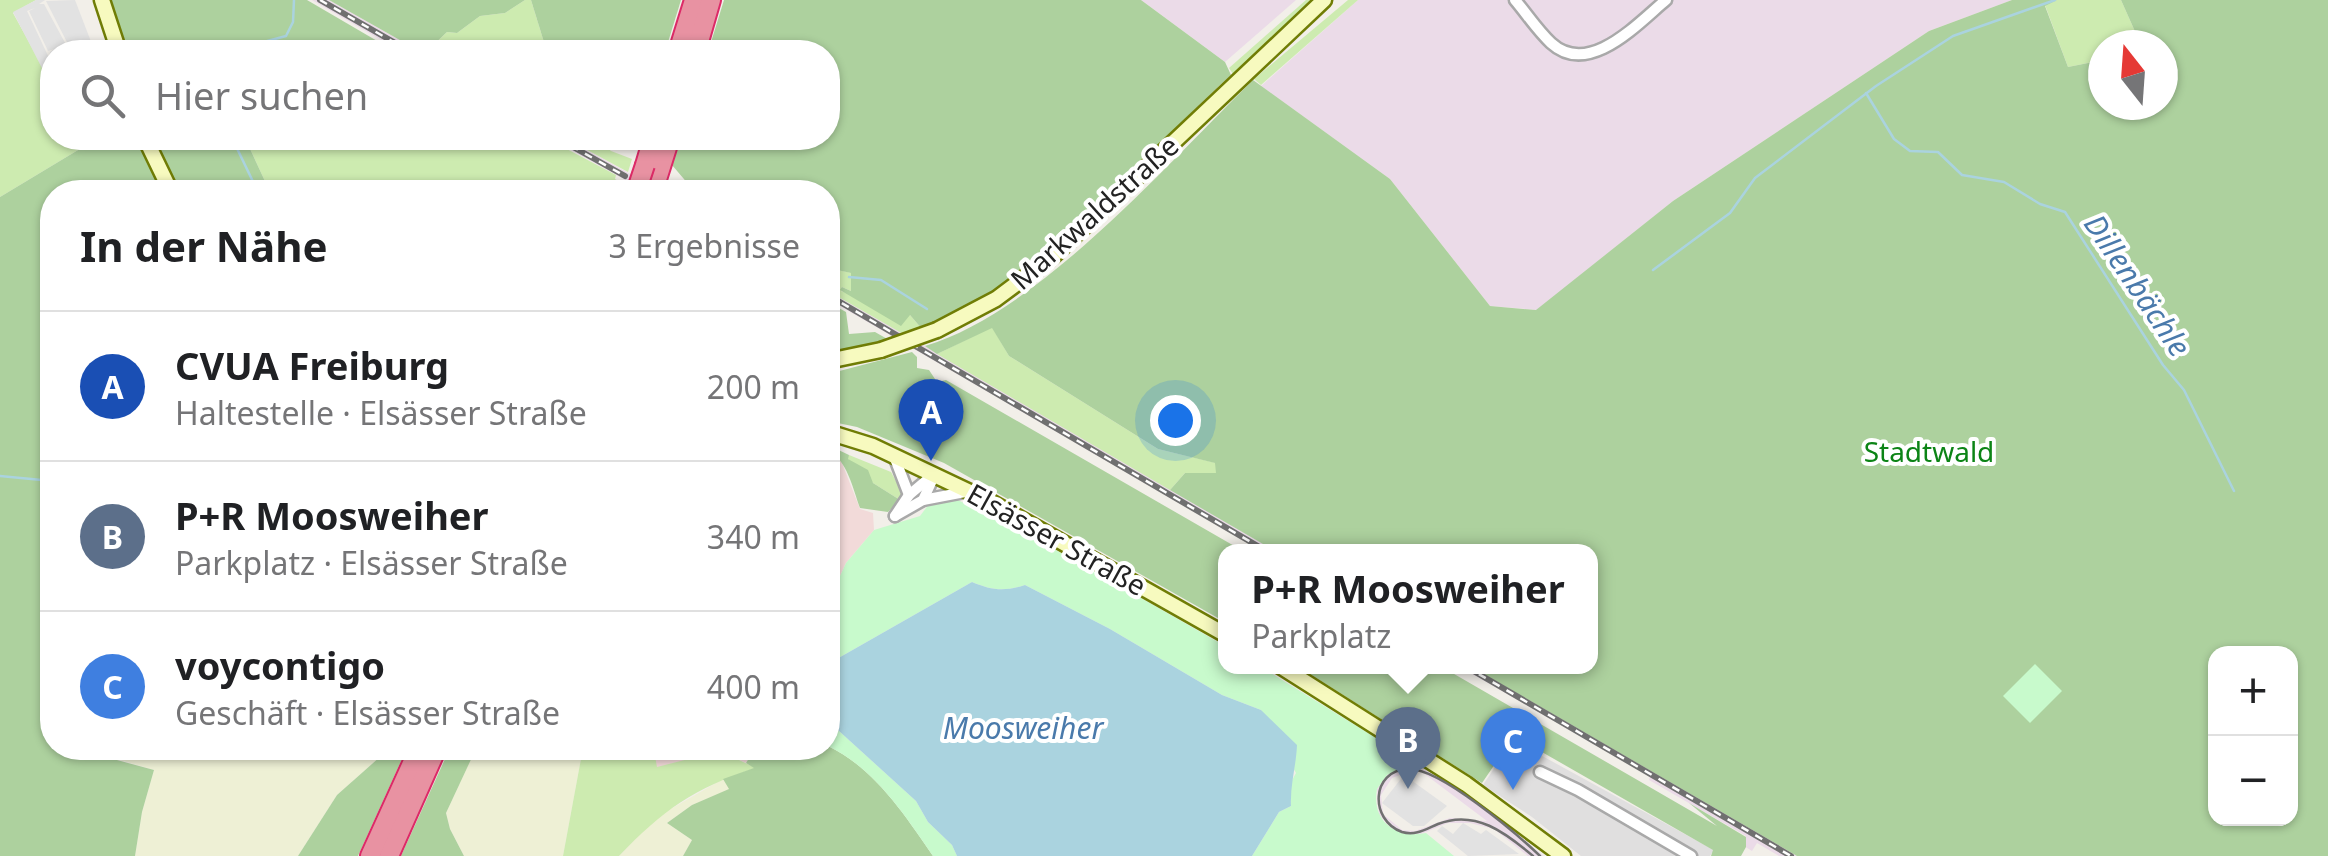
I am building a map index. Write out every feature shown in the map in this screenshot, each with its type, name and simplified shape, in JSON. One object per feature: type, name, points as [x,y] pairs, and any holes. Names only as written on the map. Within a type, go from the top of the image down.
[{"type":"highway","points":[[682,40],[694,0]]},
{"type":"highway","points":[[699,40],[711,0]]},
{"type":"highway","points":[[653,150],[653,180]]},
{"type":"highway","points":[[645,180],[663,150]]},
{"type":"highway","points":[[370,856],[413,760]]},
{"type":"highway","points":[[389,856],[431,760]]},
{"type":"main road","points":[[102,0],[114,40]]},
{"type":"main road","name":"Markwaldstraße","points":[[840,359],[881,350],[937,330],[996,299],[1052,256],[1324,0]]},
{"type":"main road","points":[[152,150],[165,180]]},
{"type":"main road","name":"Elsässer Straße","points":[[840,436],[894,455],[970,491],[1218,630]]},
{"type":"main road","points":[[1293,674],[1479,792],[1563,856]]},
{"type":"street","points":[[1515,0],[1553,45],[1580,54],[1607,47],[1666,0]]},
{"type":"street","points":[[894,455],[909,495]]},
{"type":"street","points":[[934,474],[909,495],[895,516],[922,500],[970,491]]},
{"type":"street","points":[[922,500],[934,474]]},
{"type":"street","points":[[1540,772],[1691,856]]},
{"type":"shaded area","points":[[36,0],[45,0],[39,4],[44,4],[64,40],[43,40],[29,11],[35,8],[27,11],[41,40],[40,64],[13,12]]},
{"type":"shaded area","points":[[75,0],[90,40],[66,40],[46,1]]},
{"type":"shaded area","points":[[312,0],[329,0],[400,40],[381,40]]},
{"type":"shaded area","points":[[1141,0],[1296,0],[1225,62]]},
{"type":"shaded area","points":[[1358,0],[2012,0],[1929,31],[1673,201],[1537,310],[1490,306],[1390,179],[1261,86]]},
{"type":"shaded area","points":[[571,150],[587,150],[641,180],[625,180]]},
{"type":"shaded area","points":[[840,298],[1263,544],[1250,544],[840,306]]},
{"type":"shaded area","points":[[840,460],[860,509],[873,513],[874,530],[840,576]]},
{"type":"shaded area","points":[[1472,674],[1484,674],[1797,856],[1779,856],[1757,843],[1752,851],[1744,846],[1746,836],[1649,780],[1650,776]]},
{"type":"shaded area","points":[[1513,740],[1714,850],[1710,856],[1581,856],[1483,785]]},
{"type":"shaded area","points":[[653,760],[687,760],[657,768]]},
{"type":"shaded area","points":[[1413,767],[1425,770],[1503,821],[1543,856],[1528,856],[1494,829],[1470,823],[1448,823],[1421,834],[1395,831],[1379,815],[1377,789],[1387,775]],"holes":[[[1422,772],[1487,821],[1450,818],[1415,831],[1402,830],[1383,814],[1381,795],[1392,778]]]},
{"type":"shaded area","points":[[1404,775],[1447,806],[1424,826],[1413,826],[1382,803]]},
{"type":"shaded area","points":[[1463,823],[1481,834],[1486,830],[1519,854],[1468,856],[1437,831],[1442,826],[1453,834]]},
{"type":"green space","points":[[0,0],[36,0],[13,13],[40,62],[40,150],[78,150],[0,197]]},
{"type":"green space","points":[[111,0],[307,0],[375,40],[124,40]]},
{"type":"green space","points":[[329,0],[525,0],[505,13],[480,16],[457,33],[447,32],[439,40],[400,40]]},
{"type":"green space","points":[[531,0],[543,40],[439,40],[447,32],[457,33],[480,16],[505,13]]},
{"type":"green space","points":[[531,0],[681,0],[669,40],[543,40]]},
{"type":"green space","points":[[724,0],[1141,0],[1225,62],[1231,75],[1049,250],[1009,281],[922,329],[910,315],[901,326],[840,290],[842,287],[851,291],[851,273],[840,271],[840,180],[685,180],[672,165],[677,150],[840,150],[840,40],[712,40]]},
{"type":"green space","points":[[1306,0],[1315,0],[1233,74],[1229,68]]},
{"type":"green space","points":[[1348,0],[1358,0],[1261,85],[1254,79]]},
{"type":"green space","name":"Stadtwald","points":[[2012,0],[2057,0],[2045,6],[2068,67],[2088,63],[2088,120],[2178,120],[2178,30],[2134,30],[2121,0],[2328,0],[2328,856],[1797,856],[1484,674],[1598,674],[1598,544],[1263,544],[1170,490],[1185,473],[1216,473],[1215,463],[1158,449],[1009,356],[992,328],[937,354],[925,346],[968,328],[1056,269],[1100,232],[1253,80],[1390,179],[1490,306],[1536,310],[1673,201],[1929,31]]},
{"type":"green space","points":[[2057,0],[2121,0],[2134,30],[2088,30],[2088,63],[2068,67],[2045,5]]},
{"type":"green space","points":[[78,150],[251,150],[264,180],[40,180],[40,760],[117,760],[154,770],[135,856],[0,856],[0,197]]},
{"type":"green space","points":[[251,150],[569,150],[616,175],[617,180],[264,180]]},
{"type":"green space","points":[[587,150],[610,150],[632,159],[628,172]]},
{"type":"green space","points":[[840,270],[852,273],[851,291],[842,287],[841,291],[910,315],[922,329],[905,335],[840,298]]},
{"type":"green space","points":[[840,309],[846,312],[849,334],[875,332],[889,340],[840,350]]},
{"type":"green space","points":[[992,327],[1009,356],[1158,449],[1216,463],[1217,473],[1185,473],[1170,490],[937,354]]},
{"type":"green space","points":[[912,352],[917,357],[917,368],[929,370],[937,382],[946,380],[1231,544],[1218,544],[1218,618],[944,463],[840,423],[840,371]]},
{"type":"green space","points":[[840,451],[868,470],[873,483],[900,500],[888,512],[860,508]]},
{"type":"green space","points":[[849,455],[891,472],[902,492],[900,500],[873,483],[847,458]]},
{"type":"green space","points":[[956,499],[1071,558],[1218,642],[1218,674],[1272,674],[1397,751],[1402,768],[1387,775],[1377,789],[1382,819],[1405,833],[1426,833],[1454,856],[1252,856],[1279,812],[1291,806],[1290,784],[1296,773],[1261,710],[1222,695],[1110,629],[1025,585],[998,589],[972,582],[840,657],[840,576],[846,563],[874,530],[920,516],[929,504]]},
{"type":"green space","points":[[2035,664],[2062,691],[2030,723],[2003,696]]},
{"type":"green space","points":[[1310,674],[1454,674],[1717,826],[1689,803],[1746,837],[1746,847],[1741,856],[1711,856],[1713,850],[1514,736],[1482,783]]},
{"type":"green space","points":[[840,732],[916,801],[957,856],[933,856],[900,809],[840,752]]},
{"type":"green space","points":[[840,752],[874,780],[933,856],[683,856],[692,840],[667,823],[692,805],[729,789],[723,779],[754,768],[746,763],[840,760]]},
{"type":"green space","points":[[120,760],[376,760],[337,795],[298,856],[135,856],[154,770]]},
{"type":"green space","points":[[376,760],[402,760],[358,856],[298,856],[337,795]]},
{"type":"green space","points":[[445,760],[471,760],[446,813],[464,856],[401,856]]},
{"type":"green space","points":[[470,760],[581,760],[563,856],[464,856],[446,813]]},
{"type":"green space","points":[[581,760],[656,760],[657,767],[685,760],[739,760],[756,768],[681,802],[619,856],[563,856]]},
{"type":"green space","points":[[723,779],[730,789],[692,805],[667,823],[692,840],[683,856],[619,856],[655,818]]},
{"type":"water","name":"Moosweiher","points":[[972,582],[998,589],[1025,585],[1110,629],[1222,695],[1261,710],[1297,745],[1291,806],[1279,812],[1252,856],[957,856],[916,801],[840,732],[840,657]]},
{"type":"waterway","points":[[271,40],[286,36],[293,22],[294,0]]},
{"type":"waterway","points":[[1653,270],[1730,213],[1755,178],[1876,86],[1953,36],[2055,0]]},
{"type":"waterway","name":"Dillenbächle","points":[[1866,93],[1894,139],[1910,151],[1938,152],[1962,175],[2004,182],[2040,204],[2065,212],[2163,365],[2184,390],[2234,491]]},
{"type":"waterway","points":[[238,150],[252,180]]},
{"type":"waterway","points":[[849,277],[881,280],[927,309]]},
{"type":"waterway","points":[[0,476],[40,480]]},
{"type":"tram line","points":[[1533,856],[1501,832],[1477,821],[1452,820],[1416,833],[1402,832],[1384,817],[1380,807],[1381,786],[1396,772],[1422,771],[1477,804],[1540,856]]},
{"type":"railway","points":[[320,0],[390,40]]},
{"type":"railway","points":[[578,150],[625,176]]},
{"type":"railway","points":[[840,302],[1254,544]]},
{"type":"railway","points":[[1479,674],[1791,856]]},
{"type":"place","name":"CVUA Freiburg","points":[[931,461]]},
{"type":"place","name":"P+R Moosweiher","points":[[1408,789]]},
{"type":"place","name":"voycontigo","points":[[1513,790]]}]
